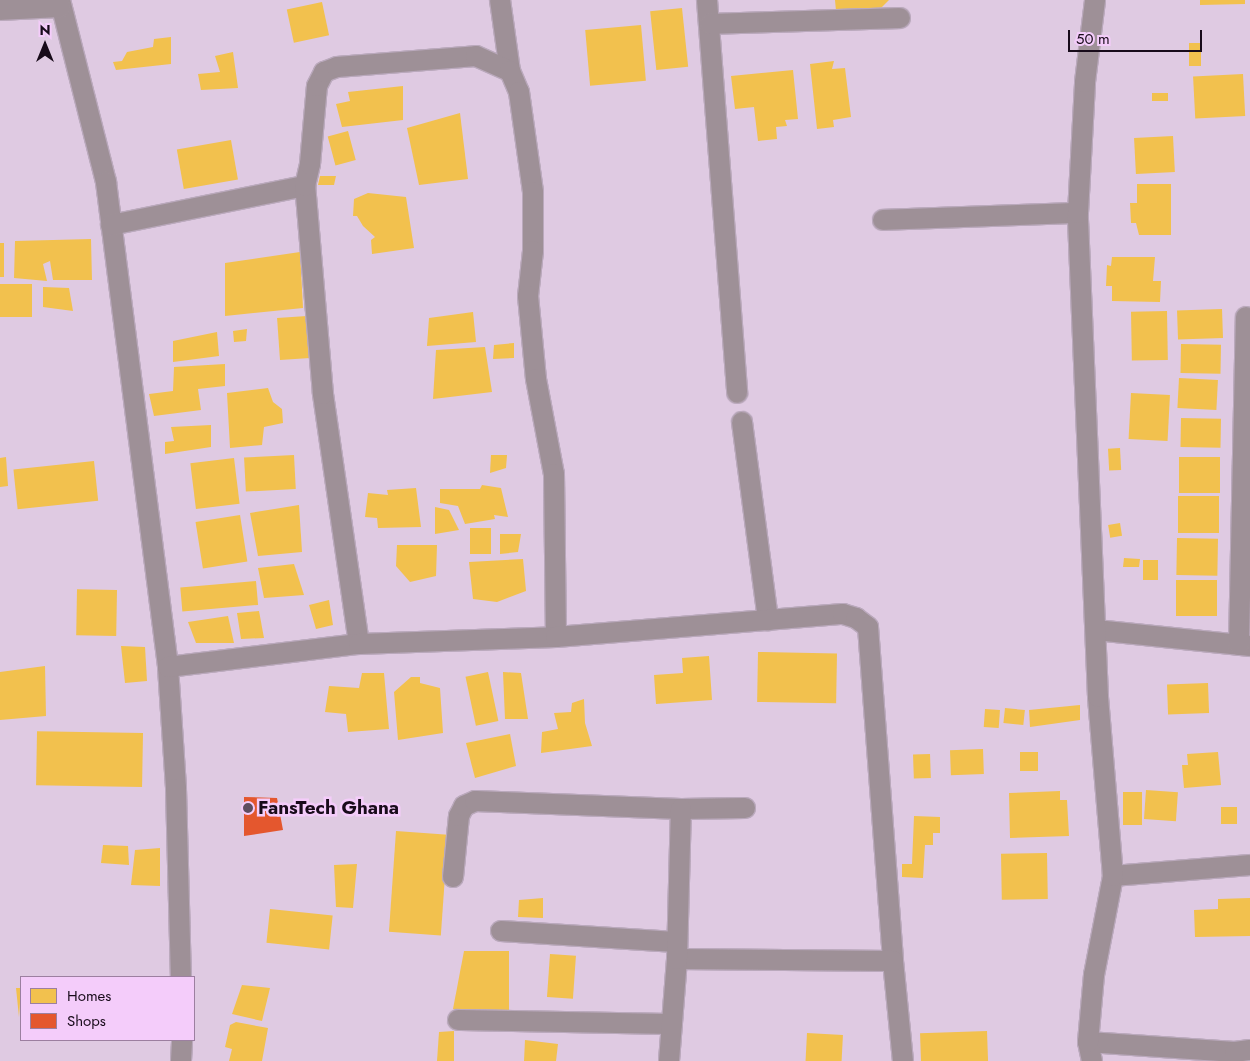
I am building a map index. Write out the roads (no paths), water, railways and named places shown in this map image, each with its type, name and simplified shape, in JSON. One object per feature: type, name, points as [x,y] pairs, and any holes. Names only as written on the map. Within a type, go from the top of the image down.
[{"type":"street","points":[[500,0],[510,71],[519,92],[533,192],[533,251],[528,296],[536,379],[554,474],[556,637]]},
{"type":"street","points":[[707,0],[737,394]]},
{"type":"street","points":[[1095,0],[1085,82],[1078,213],[1096,630],[1113,876],[1094,975],[1090,1051],[1235,1052],[1250,1050]]},
{"type":"street","points":[[0,10],[61,3],[106,182],[168,667],[176,789],[181,976]]},
{"type":"street","points":[[710,24],[900,18]]},
{"type":"street","points":[[359,644],[323,394],[305,186],[310,164],[317,86],[324,72],[337,67],[476,56],[510,71]]},
{"type":"street","points":[[110,225],[305,186]]},
{"type":"street","points":[[883,220],[1078,213]]},
{"type":"street","points":[[1096,630],[1244,645],[1246,317]]},
{"type":"street","points":[[742,422],[768,620]]},
{"type":"street","points":[[168,667],[359,644],[556,637],[842,614],[856,618],[868,627],[893,961],[903,1061]]},
{"type":"street","points":[[453,877],[459,816],[464,806],[475,801],[681,810],[745,808]]},
{"type":"street","points":[[669,1061],[676,951],[681,810]]},
{"type":"street","points":[[1113,876],[1250,865]]},
{"type":"street","points":[[501,931],[676,951],[893,961]]},
{"type":"street","points":[[458,1020],[672,1024]]},
{"type":"street","points":[[181,1061],[182,1041]]},
{"type":"place","name":"FansTech Ghana","points":[[248,808]]}]
